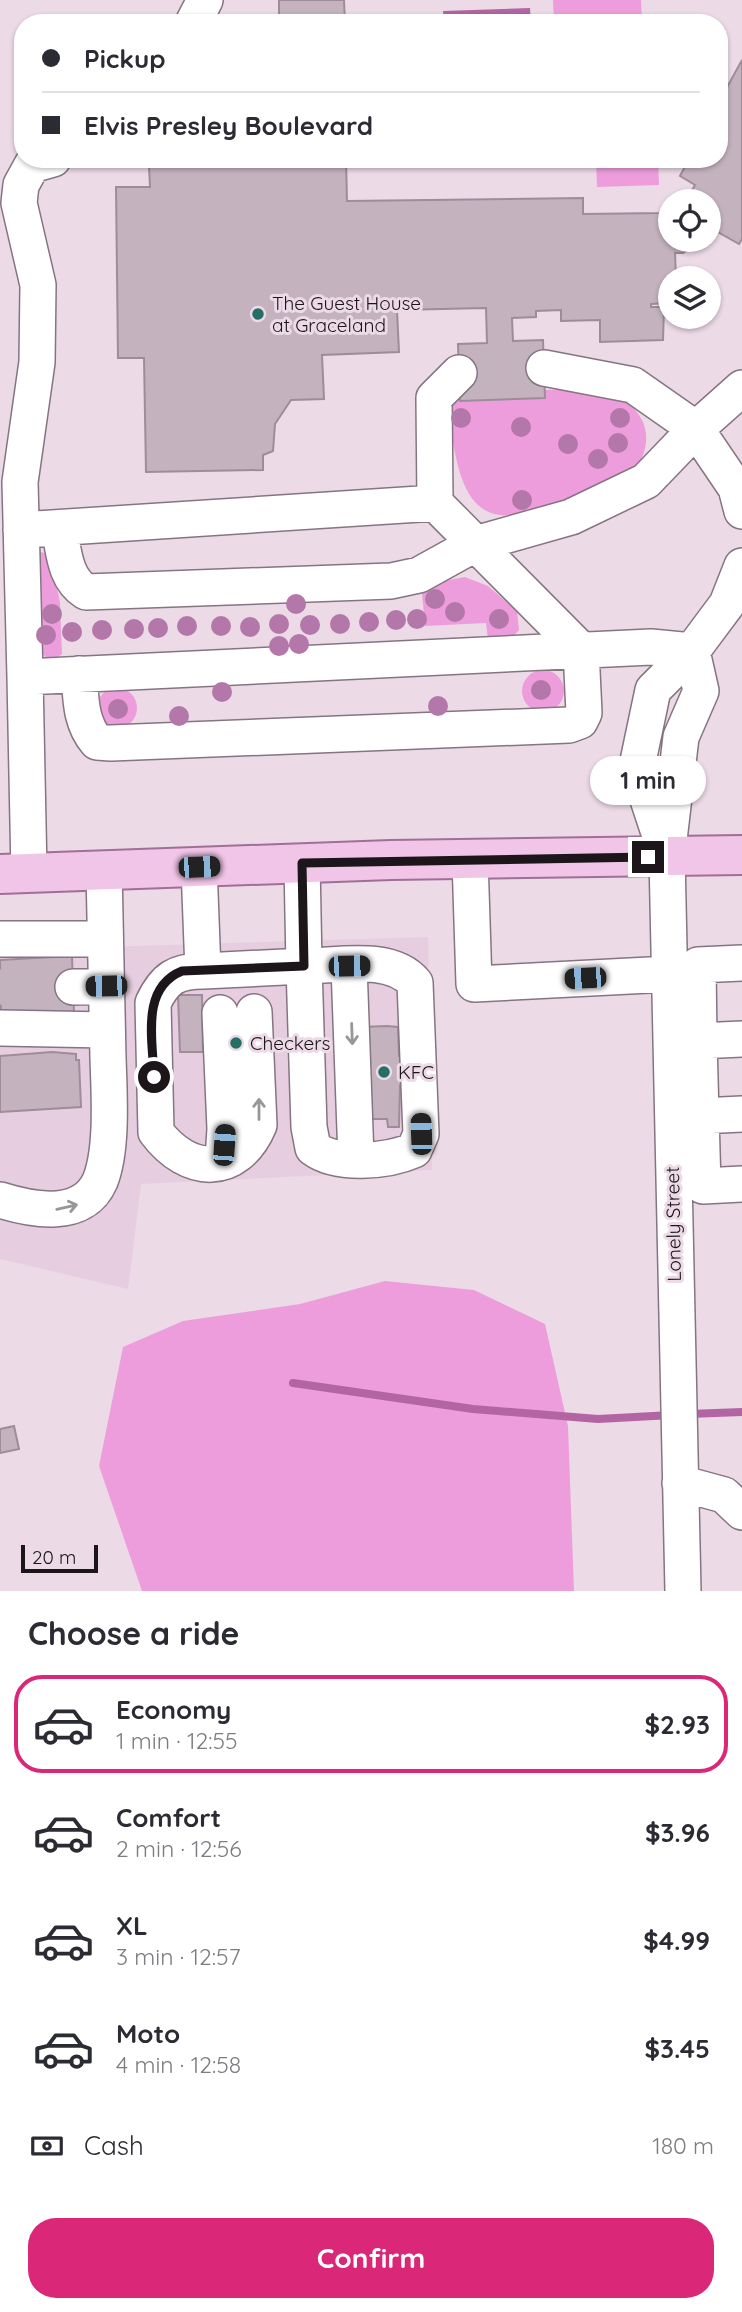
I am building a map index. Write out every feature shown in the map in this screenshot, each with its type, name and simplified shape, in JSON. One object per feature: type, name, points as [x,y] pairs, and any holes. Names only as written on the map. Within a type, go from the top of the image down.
[{"type":"main road","points":[[15,874],[302,863],[742,855]]},
{"type":"street","points":[[15,874],[25,677],[20,482],[37,362],[38,285],[19,203],[21,185],[30,168]]},
{"type":"street","points":[[544,368],[633,385],[696,429],[736,488],[742,510]]},
{"type":"street","points":[[79,674],[82,714],[88,731],[97,742],[555,726],[580,721],[584,713],[581,650],[435,503],[434,398],[460,373]]},
{"type":"street","points":[[60,528],[67,570],[77,587],[86,592],[391,581],[419,575],[475,544],[571,517],[646,481],[696,429],[742,388]]},
{"type":"street","points":[[21,530],[435,503]]},
{"type":"street","name":"Lonely Street","points":[[683,1591],[677,1380],[688,1189],[669,974],[667,857],[637,766],[653,690],[692,652],[727,604],[742,566]]},
{"type":"street","points":[[25,677],[651,647],[692,652]]},
{"type":"street","points":[[470,859],[474,984],[669,974]]},
{"type":"street","points":[[253,993],[259,1125],[252,1141],[239,1153],[223,1160],[192,1164],[178,1156],[156,1132],[153,1003],[172,975],[182,971],[215,988],[253,993],[304,966],[387,965],[405,971],[415,983],[421,1134],[414,1150],[399,1157],[356,1158],[325,1157],[313,1148],[309,1127],[304,966],[302,863]]},
{"type":"street","points":[[199,867],[215,988],[225,1129],[223,1160]]},
{"type":"street","points":[[0,1200],[28,1209],[56,1210],[80,1203],[100,1182],[110,1124],[107,1030],[90,986],[105,939],[104,870]]},
{"type":"street","points":[[0,939],[105,939]]},
{"type":"street","points":[[742,963],[698,965],[701,1116],[688,1189],[742,1184]]},
{"type":"street","points":[[349,966],[356,1158]]},
{"type":"street","points":[[0,1028],[107,1030]]},
{"type":"street","points":[[699,1041],[742,1039]]},
{"type":"street","points":[[701,1116],[742,1114]]},
{"type":"street","points":[[680,1483],[724,1495],[742,1513]]},
{"type":"shaded area","points":[[553,0],[641,0],[642,14],[554,14]]},
{"type":"shaded area","points":[[530,8],[530,14],[443,14],[443,11]]},
{"type":"shaded area","points":[[596,168],[658,168],[659,185],[597,187]]},
{"type":"shaded area","points":[[580,389],[622,399],[632,406],[643,422],[645,448],[632,472],[586,497],[523,514],[491,513],[472,499],[464,485],[454,446],[450,418],[455,394],[545,398],[545,390]]},
{"type":"shaded area","points":[[41,552],[51,555],[60,603],[62,654],[50,662],[41,652],[36,556]]},
{"type":"shaded area","points":[[465,577],[488,586],[517,611],[519,630],[510,640],[488,639],[486,623],[425,626],[422,593],[437,582]]},
{"type":"shaded area","points":[[543,670],[558,676],[564,691],[558,706],[543,712],[528,706],[522,691],[528,676]]},
{"type":"shaded area","points":[[117,688],[125,689],[131,694],[136,700],[136,716],[131,722],[125,727],[117,728],[109,727],[103,722],[98,716],[97,708],[98,700],[103,694],[109,689]]},
{"type":"shaded area","points":[[428,937],[432,1170],[141,1184],[128,1289],[0,1259],[0,950]]},
{"type":"shaded area","points":[[385,1281],[474,1290],[545,1324],[568,1426],[574,1591],[142,1591],[99,1466],[123,1347],[183,1321],[300,1304]]},
{"type":"building","points":[[279,0],[344,0],[345,14],[279,14]]},
{"type":"building","points":[[742,60],[742,239],[739,244],[721,234],[721,189],[693,189],[695,185],[680,176],[684,168],[728,168],[728,86]]},
{"type":"building","name":"The Guest House at Graceland","points":[[149,168],[346,168],[347,201],[583,198],[583,214],[658,213],[658,252],[684,252],[675,253],[676,266],[658,266],[658,304],[651,304],[651,307],[658,307],[658,329],[663,329],[663,340],[600,342],[600,320],[561,321],[561,310],[536,311],[536,317],[512,318],[513,341],[543,340],[545,398],[460,401],[458,344],[487,343],[486,308],[397,310],[399,352],[322,355],[324,399],[291,400],[275,424],[273,451],[263,455],[263,470],[146,472],[144,358],[118,358],[116,187],[150,187]]},
{"type":"building","points":[[72,956],[74,1013],[1,1016],[0,960]]},
{"type":"building","points":[[178,995],[202,995],[203,1052],[180,1052]]},
{"type":"building","name":"KFC","points":[[361,1027],[398,1027],[399,1056],[404,1056],[405,1084],[400,1085],[399,1127],[388,1127],[387,1119],[364,1119]]},
{"type":"building","points":[[52,1052],[76,1054],[76,1060],[79,1060],[81,1107],[0,1112],[0,1056]]},
{"type":"building","points":[[14,1426],[19,1449],[0,1453],[0,1429]]},
{"type":"waterway","points":[[293,1383],[473,1409],[598,1419],[672,1415]]},
{"type":"waterway","points":[[689,1414],[742,1412]]},
{"type":"tunnel","points":[[459,373],[544,368]]},
{"type":"tunnel","points":[[0,987],[73,987]]},
{"type":"place","name":"The Guest House at Graceland","points":[[258,314]]},
{"type":"place","name":"Checkers","points":[[236,1043]]},
{"type":"place","name":"KFC","points":[[384,1072]]},
{"type":"route","points":[[154,1077],[153,1003],[160,988],[172,975],[182,971],[304,966],[302,863],[648,857]]}]
